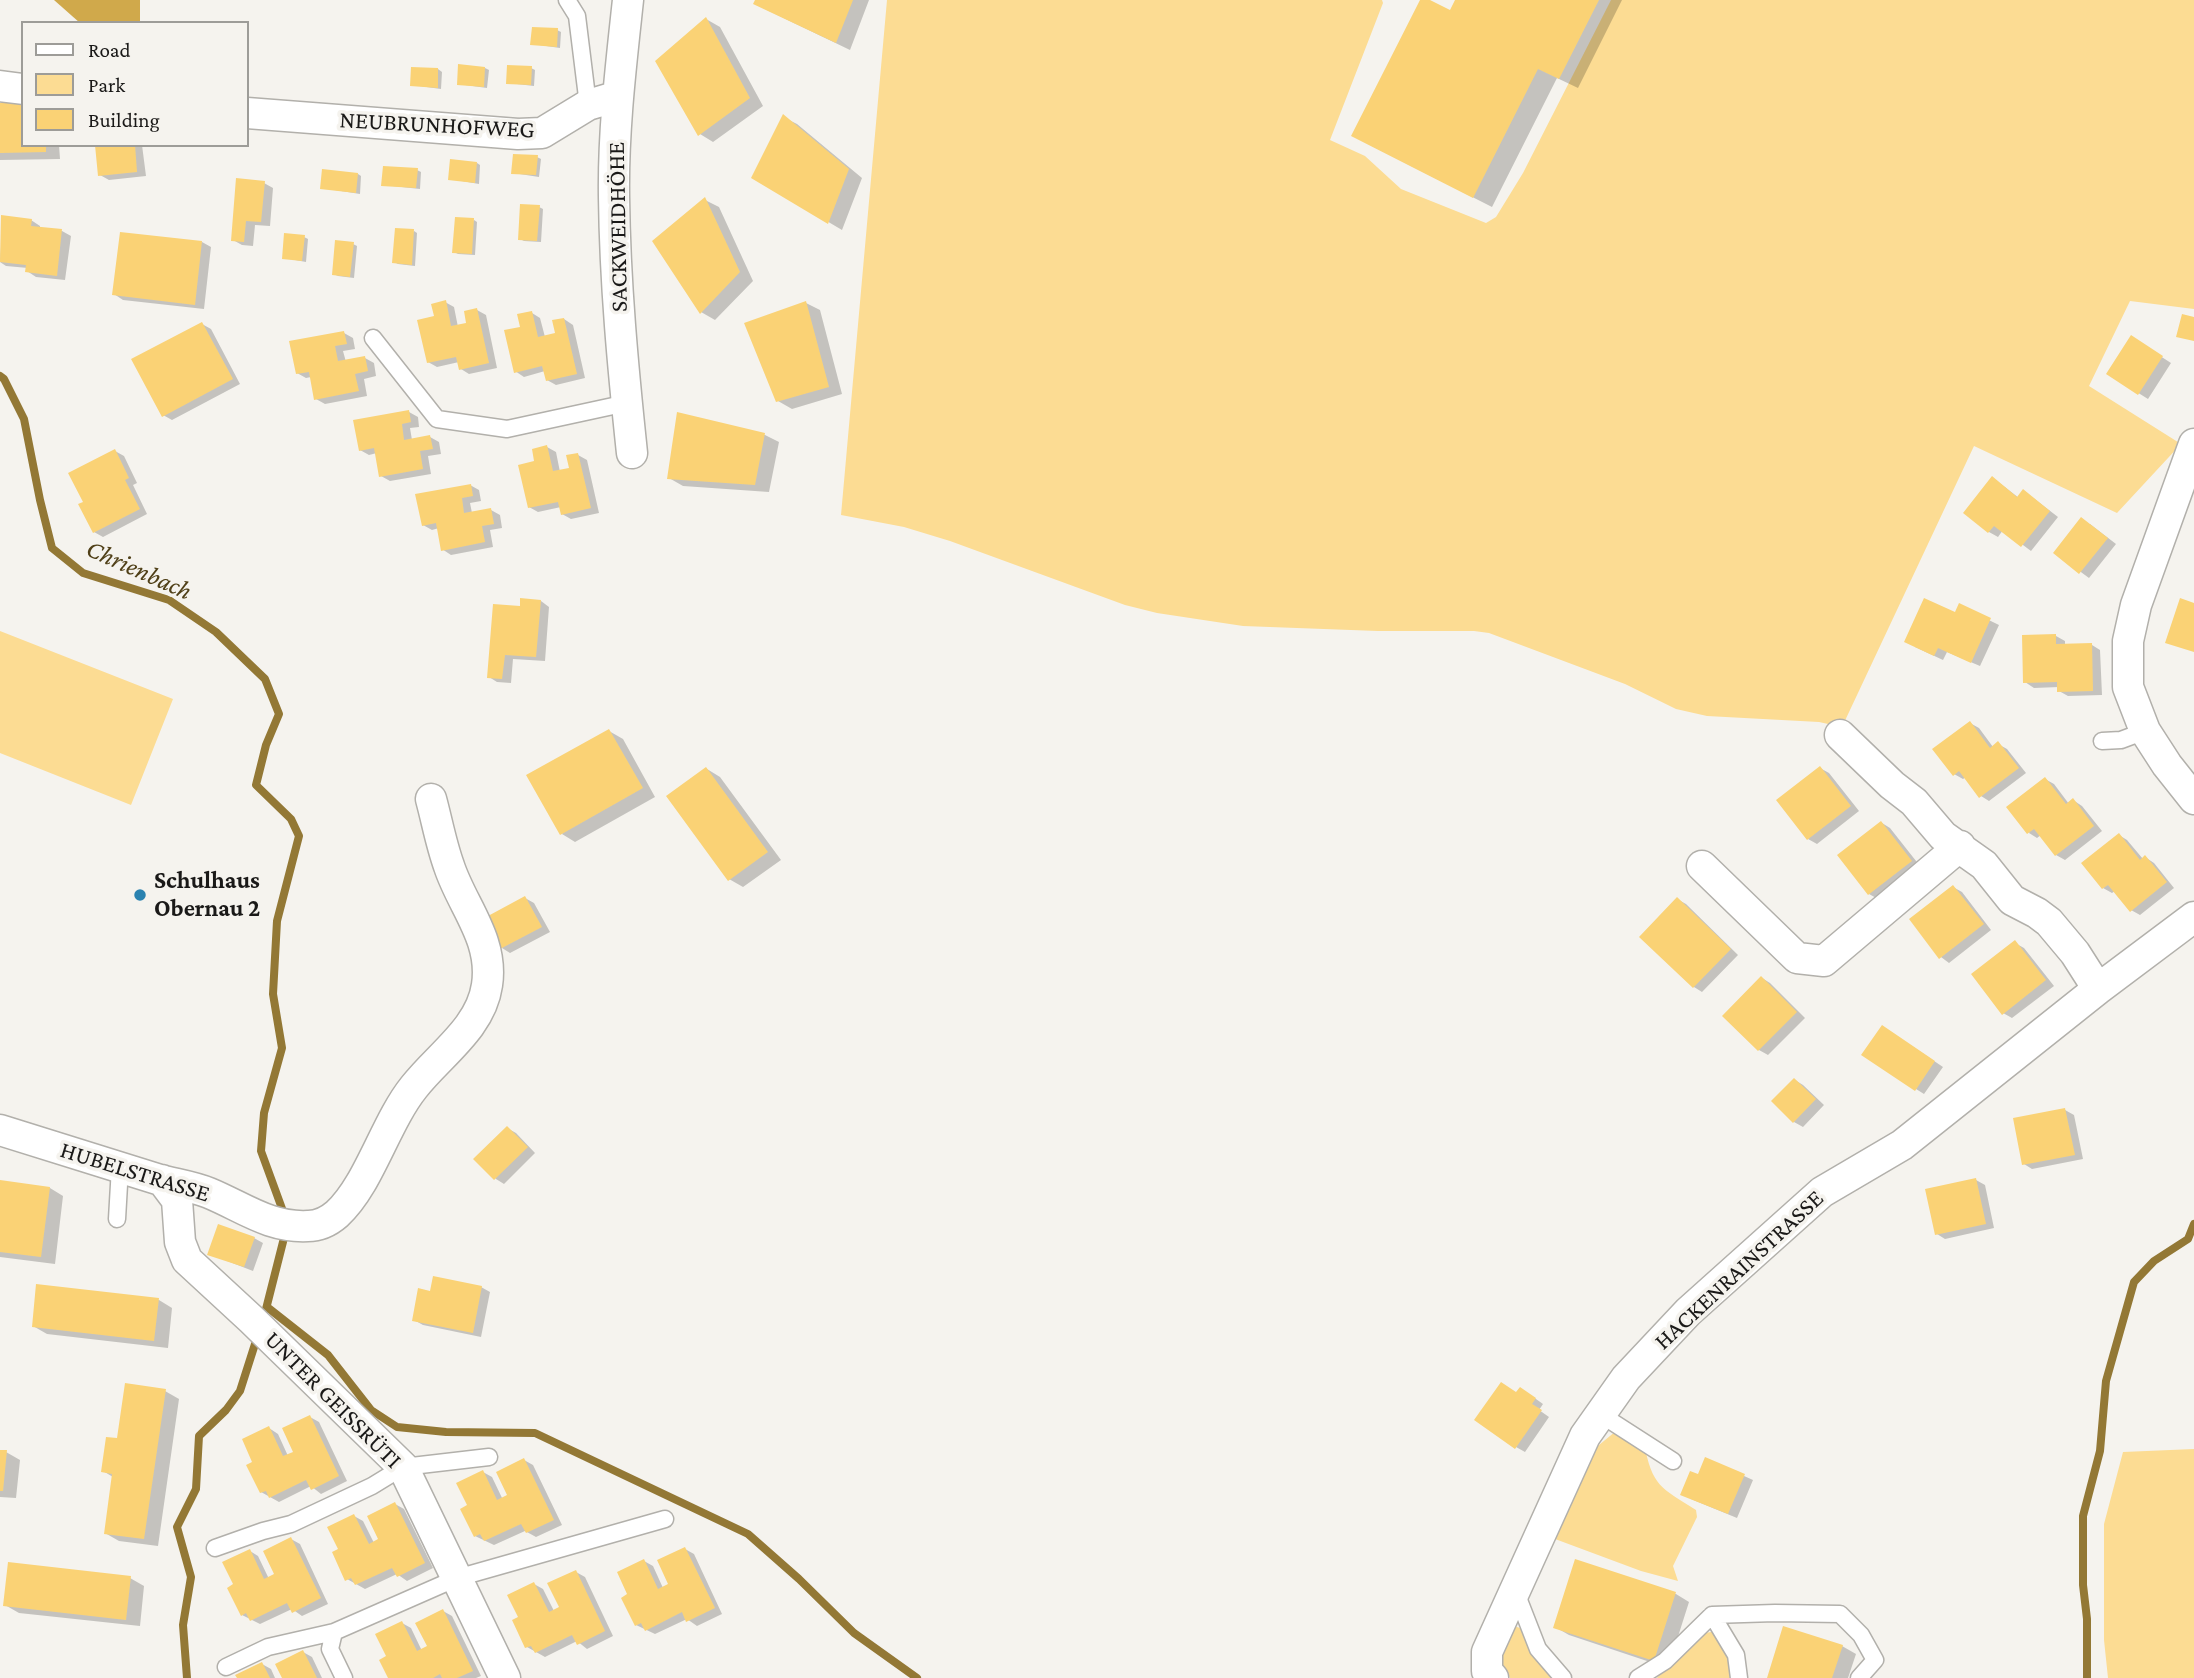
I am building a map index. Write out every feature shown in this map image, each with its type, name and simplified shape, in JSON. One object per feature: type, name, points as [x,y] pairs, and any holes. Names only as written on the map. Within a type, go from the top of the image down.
[{"type":"street","name":"SACKWEIDHÖHE","points":[[628,0],[618,96],[614,208],[618,312],[632,453]]},
{"type":"street","points":[[0,86],[21,89]]},
{"type":"street","name":"NEUBRUNHOFWEG","points":[[248,113],[518,134],[542,133],[588,104],[618,96]]},
{"type":"street","points":[[2193,449],[2136,605],[2128,640],[2128,687],[2145,731],[2194,799]]},
{"type":"street","points":[[1840,735],[1892,785],[1914,802],[1943,836],[1984,865],[2012,900],[2049,922],[2075,953],[2098,989]]},
{"type":"street","name":"HUBELSTRASSE","points":[[0,1130],[208,1192],[272,1223],[310,1226],[328,1220],[347,1203],[413,1088],[466,1031],[482,1007],[488,984],[487,959],[478,924],[449,867],[431,799]]},
{"type":"street","points":[[1702,866],[1797,958],[1824,961],[1960,846]]},
{"type":"street","name":"HACKENRAINSTRASSE","points":[[1487,1676],[1487,1652],[1585,1436],[1626,1378],[1688,1312],[1822,1192],[1902,1145],[2098,989],[2194,917]]},
{"type":"street","name":"UNTER GEISSRÜTI","points":[[162,1180],[177,1200],[180,1242],[187,1260],[403,1468],[505,1678]]},
{"type":"lane","points":[[567,0],[577,16],[588,104]]},
{"type":"lane","points":[[373,338],[437,419],[507,429],[627,403]]},
{"type":"lane","points":[[2102,741],[2121,740],[2145,731]]},
{"type":"lane","points":[[117,1219],[120,1167]]},
{"type":"lane","points":[[1600,1414],[1673,1461]]},
{"type":"lane","points":[[215,1548],[291,1524],[372,1486],[403,1468],[489,1457]]},
{"type":"lane","points":[[226,1667],[268,1647],[334,1632],[457,1577],[665,1518]]},
{"type":"lane","points":[[1515,1590],[1538,1649],[1563,1678]]},
{"type":"lane","points":[[1638,1678],[1665,1661],[1712,1615],[1775,1613],[1840,1614],[1861,1635],[1875,1660],[1859,1678]]},
{"type":"lane","points":[[1712,1615],[1736,1655],[1739,1678]]},
{"type":"lane","points":[[334,1632],[330,1649],[344,1678]]},
{"type":"green space","points":[[887,0],[1382,0],[1330,140],[1365,156],[1401,189],[1486,223],[1496,217],[1523,173],[1611,0],[2194,0],[2194,309],[2130,301],[2089,386],[2181,444],[2117,513],[1974,446],[1842,727],[1819,722],[1707,716],[1676,709],[1625,684],[1489,633],[1243,626],[1157,613],[1125,605],[950,541],[904,527],[841,515]]},
{"type":"green space","points":[[0,631],[173,699],[131,805],[0,753]]},
{"type":"green space","points":[[1616,1431],[1644,1443],[1651,1469],[1660,1484],[1696,1510],[1697,1517],[1673,1566],[1678,1581],[1641,1571],[1547,1536],[1576,1464]]},
{"type":"green space","points":[[2194,1449],[2194,1678],[2108,1678],[2104,1640],[2104,1524],[2123,1452]]},
{"type":"green space","points":[[1514,1626],[1523,1629],[1553,1678],[1510,1678],[1500,1659]]},
{"type":"green space","points":[[1723,1630],[1735,1678],[1657,1678],[1666,1664],[1699,1634]]},
{"type":"shaded area","points":[[54,0],[140,0],[140,21],[78,21]]},
{"type":"building","points":[[755,0],[853,0],[836,43],[753,4]]},
{"type":"building","points":[[1420,0],[1430,0],[1450,10],[1455,0],[1599,0],[1559,79],[1538,69],[1473,198],[1351,136]]},
{"type":"building","points":[[706,17],[750,98],[698,136],[655,61]]},
{"type":"building","points":[[532,27],[558,28],[557,47],[530,45]]},
{"type":"building","points":[[458,64],[485,67],[484,87],[457,85]]},
{"type":"building","points":[[507,65],[532,66],[531,85],[506,84]]},
{"type":"building","points":[[411,67],[438,68],[438,88],[410,86]]},
{"type":"building","points":[[21,102],[21,147],[46,147],[46,152],[0,153],[0,103]]},
{"type":"building","points":[[783,114],[849,169],[828,224],[751,178]]},
{"type":"building","points":[[95,147],[135,147],[137,172],[98,176]]},
{"type":"building","points":[[513,154],[538,155],[536,175],[511,174]]},
{"type":"building","points":[[450,159],[477,162],[475,183],[448,180]]},
{"type":"building","points":[[383,166],[418,168],[416,188],[381,186]]},
{"type":"building","points":[[322,169],[358,173],[356,193],[320,189]]},
{"type":"building","points":[[236,178],[265,181],[261,222],[246,221],[244,242],[231,241]]},
{"type":"building","points":[[705,197],[740,272],[700,314],[652,241]]},
{"type":"building","points":[[520,204],[540,205],[537,241],[518,240]]},
{"type":"building","points":[[1,215],[32,219],[31,226],[62,229],[57,276],[25,272],[26,265],[0,262]]},
{"type":"building","points":[[455,217],[474,218],[472,254],[452,253]]},
{"type":"building","points":[[395,228],[414,229],[412,265],[392,263]]},
{"type":"building","points":[[120,232],[202,241],[195,305],[112,295]]},
{"type":"building","points":[[284,233],[305,235],[302,261],[282,259]]},
{"type":"building","points":[[335,240],[354,242],[350,277],[332,275]]},
{"type":"building","points":[[446,300],[451,326],[466,323],[464,311],[477,308],[489,363],[459,370],[456,357],[427,363],[417,320],[434,316],[431,304]]},
{"type":"building","points":[[806,301],[829,387],[776,402],[744,323]]},
{"type":"building","points":[[532,311],[538,337],[555,333],[552,320],[564,318],[577,374],[546,381],[542,366],[514,373],[504,330],[520,327],[517,314]]},
{"type":"building","points":[[2182,314],[2194,317],[2194,341],[2176,337]]},
{"type":"building","points":[[202,322],[233,379],[162,417],[131,359]]},
{"type":"building","points":[[344,331],[347,344],[335,346],[338,361],[365,356],[368,371],[355,374],[359,391],[314,400],[309,372],[296,374],[289,341]]},
{"type":"building","points":[[2131,335],[2163,356],[2138,395],[2106,374]]},
{"type":"building","points":[[409,410],[411,422],[402,424],[404,440],[430,435],[433,449],[420,451],[423,469],[379,477],[374,448],[359,451],[353,420]]},
{"type":"building","points":[[677,412],[765,433],[755,485],[667,479]]},
{"type":"building","points":[[547,445],[553,471],[569,468],[566,455],[578,453],[591,508],[561,515],[558,502],[528,508],[518,465],[534,461],[532,449]]},
{"type":"building","points":[[115,449],[129,478],[125,480],[140,509],[93,533],[78,504],[83,502],[68,473]]},
{"type":"building","points":[[1992,476],[2017,497],[2023,489],[2050,511],[2021,547],[1994,526],[1988,533],[1963,513]]},
{"type":"building","points":[[471,484],[473,496],[462,498],[464,513],[491,508],[494,524],[482,526],[485,542],[441,551],[436,523],[422,526],[415,494]]},
{"type":"building","points":[[2081,517],[2108,538],[2079,574],[2053,553]]},
{"type":"building","points":[[520,598],[541,600],[536,657],[505,655],[502,679],[487,678],[493,604],[520,606]]},
{"type":"building","points":[[1924,598],[1955,612],[1959,603],[1991,618],[1971,663],[1938,648],[1934,656],[1904,642]]},
{"type":"building","points":[[2180,598],[2194,603],[2194,652],[2165,643]]},
{"type":"building","points":[[2056,634],[2056,644],[2092,643],[2093,691],[2057,692],[2057,682],[2023,683],[2022,635]]},
{"type":"building","points":[[1970,721],[1990,748],[1998,741],[2019,768],[1979,798],[1959,771],[1953,776],[1932,749]]},
{"type":"building","points":[[609,729],[643,788],[560,835],[526,775]]},
{"type":"building","points":[[1820,766],[1851,806],[1807,840],[1776,800]]},
{"type":"building","points":[[706,767],[768,852],[728,881],[666,796]]},
{"type":"building","points":[[2045,777],[2066,804],[2073,798],[2094,826],[2055,856],[2034,829],[2027,834],[2006,807]]},
{"type":"building","points":[[1881,821],[1912,861],[1868,895],[1837,855]]},
{"type":"building","points":[[2119,833],[2140,860],[2145,855],[2167,882],[2130,912],[2108,885],[2102,889],[2081,863]]},
{"type":"building","points":[[1953,885],[1984,924],[1939,959],[1909,919]]},
{"type":"building","points":[[525,896],[542,927],[500,949],[487,925],[488,916]]},
{"type":"building","points":[[1677,897],[1731,949],[1693,988],[1639,937]]},
{"type":"building","points":[[2015,940],[2046,980],[2002,1015],[1971,974]]},
{"type":"building","points":[[1761,976],[1797,1012],[1758,1051],[1722,1016]]},
{"type":"building","points":[[1882,1025],[1935,1061],[1915,1091],[1861,1055]]},
{"type":"building","points":[[1794,1078],[1816,1099],[1793,1123],[1771,1101]]},
{"type":"building","points":[[2065,1108],[2075,1155],[2022,1165],[2013,1118]]},
{"type":"building","points":[[507,1126],[528,1147],[494,1180],[473,1159]]},
{"type":"building","points":[[1976,1178],[1986,1224],[1935,1235],[1925,1189]]},
{"type":"building","points":[[0,1180],[50,1187],[41,1257],[0,1252]]},
{"type":"building","points":[[218,1224],[255,1237],[244,1267],[207,1255]]},
{"type":"building","points":[[433,1276],[482,1286],[473,1333],[412,1321],[418,1288],[430,1291]]},
{"type":"building","points":[[36,1284],[159,1298],[154,1341],[32,1327]]},
{"type":"building","points":[[1501,1382],[1516,1392],[1520,1387],[1536,1398],[1532,1404],[1542,1410],[1515,1449],[1474,1420]]},
{"type":"building","points":[[125,1383],[166,1389],[144,1539],[104,1534],[112,1474],[101,1472],[106,1437],[117,1438]]},
{"type":"building","points":[[310,1415],[339,1476],[311,1490],[306,1480],[269,1498],[266,1491],[260,1493],[246,1465],[252,1462],[242,1439],[269,1426],[283,1456],[293,1452],[282,1428]]},
{"type":"building","points":[[0,1450],[7,1450],[3,1491],[0,1491]]},
{"type":"building","points":[[1705,1457],[1745,1474],[1728,1514],[1680,1495],[1690,1471],[1698,1474]]},
{"type":"building","points":[[524,1458],[554,1520],[526,1533],[521,1524],[484,1541],[480,1534],[474,1537],[460,1509],[467,1505],[456,1483],[483,1470],[497,1500],[507,1495],[496,1472]]},
{"type":"building","points":[[395,1502],[425,1563],[397,1577],[392,1568],[355,1585],[351,1578],[345,1581],[332,1552],[338,1549],[327,1527],[354,1514],[369,1544],[378,1539],[367,1516]]},
{"type":"building","points":[[291,1537],[321,1598],[292,1613],[287,1603],[250,1621],[246,1613],[241,1616],[227,1588],[233,1584],[222,1562],[250,1549],[264,1579],[274,1574],[263,1551]]},
{"type":"building","points":[[685,1547],[715,1608],[686,1622],[682,1612],[645,1631],[641,1623],[635,1626],[621,1598],[627,1594],[617,1572],[644,1559],[658,1589],[668,1584],[657,1560]]},
{"type":"building","points":[[1575,1559],[1676,1592],[1654,1661],[1553,1628]]},
{"type":"building","points":[[8,1562],[131,1576],[126,1620],[3,1606]]},
{"type":"building","points":[[576,1570],[605,1631],[577,1645],[572,1635],[535,1653],[531,1646],[525,1648],[512,1620],[518,1617],[507,1595],[534,1582],[549,1612],[559,1607],[547,1583]]},
{"type":"building","points":[[443,1609],[473,1671],[457,1678],[442,1678],[440,1674],[433,1678],[388,1678],[379,1660],[386,1656],[375,1634],[402,1621],[417,1651],[427,1646],[415,1623]]},
{"type":"building","points":[[1783,1626],[1843,1645],[1832,1678],[1767,1678]]},
{"type":"building","points":[[303,1650],[317,1678],[282,1678],[275,1664]]},
{"type":"building","points":[[262,1662],[270,1678],[237,1678],[235,1675]]},
{"type":"waterway","name":"Chrienbach","points":[[0,376],[24,419],[52,548],[83,573],[169,600],[216,632],[265,679],[279,714],[266,745],[256,785],[291,819],[299,836],[277,921],[273,994],[282,1048],[264,1113],[261,1151],[284,1214]]},
{"type":"waterway","points":[[2087,1678],[2083,1516],[2100,1451],[2106,1381],[2134,1282],[2154,1261],[2188,1239],[2194,1224]]},
{"type":"waterway","name":"Chrienbach","points":[[266,1309],[285,1234]]},
{"type":"waterway","points":[[267,1307],[328,1355],[371,1410],[397,1427],[446,1432],[535,1433],[748,1534],[854,1633],[917,1678]]},
{"type":"waterway","name":"Chrienbach","points":[[187,1678],[183,1625],[191,1577],[177,1527],[196,1489],[199,1436],[226,1410],[240,1391],[255,1344]]},
{"type":"place","name":"Schulhaus Obernau 2","points":[[140,895]]}]
